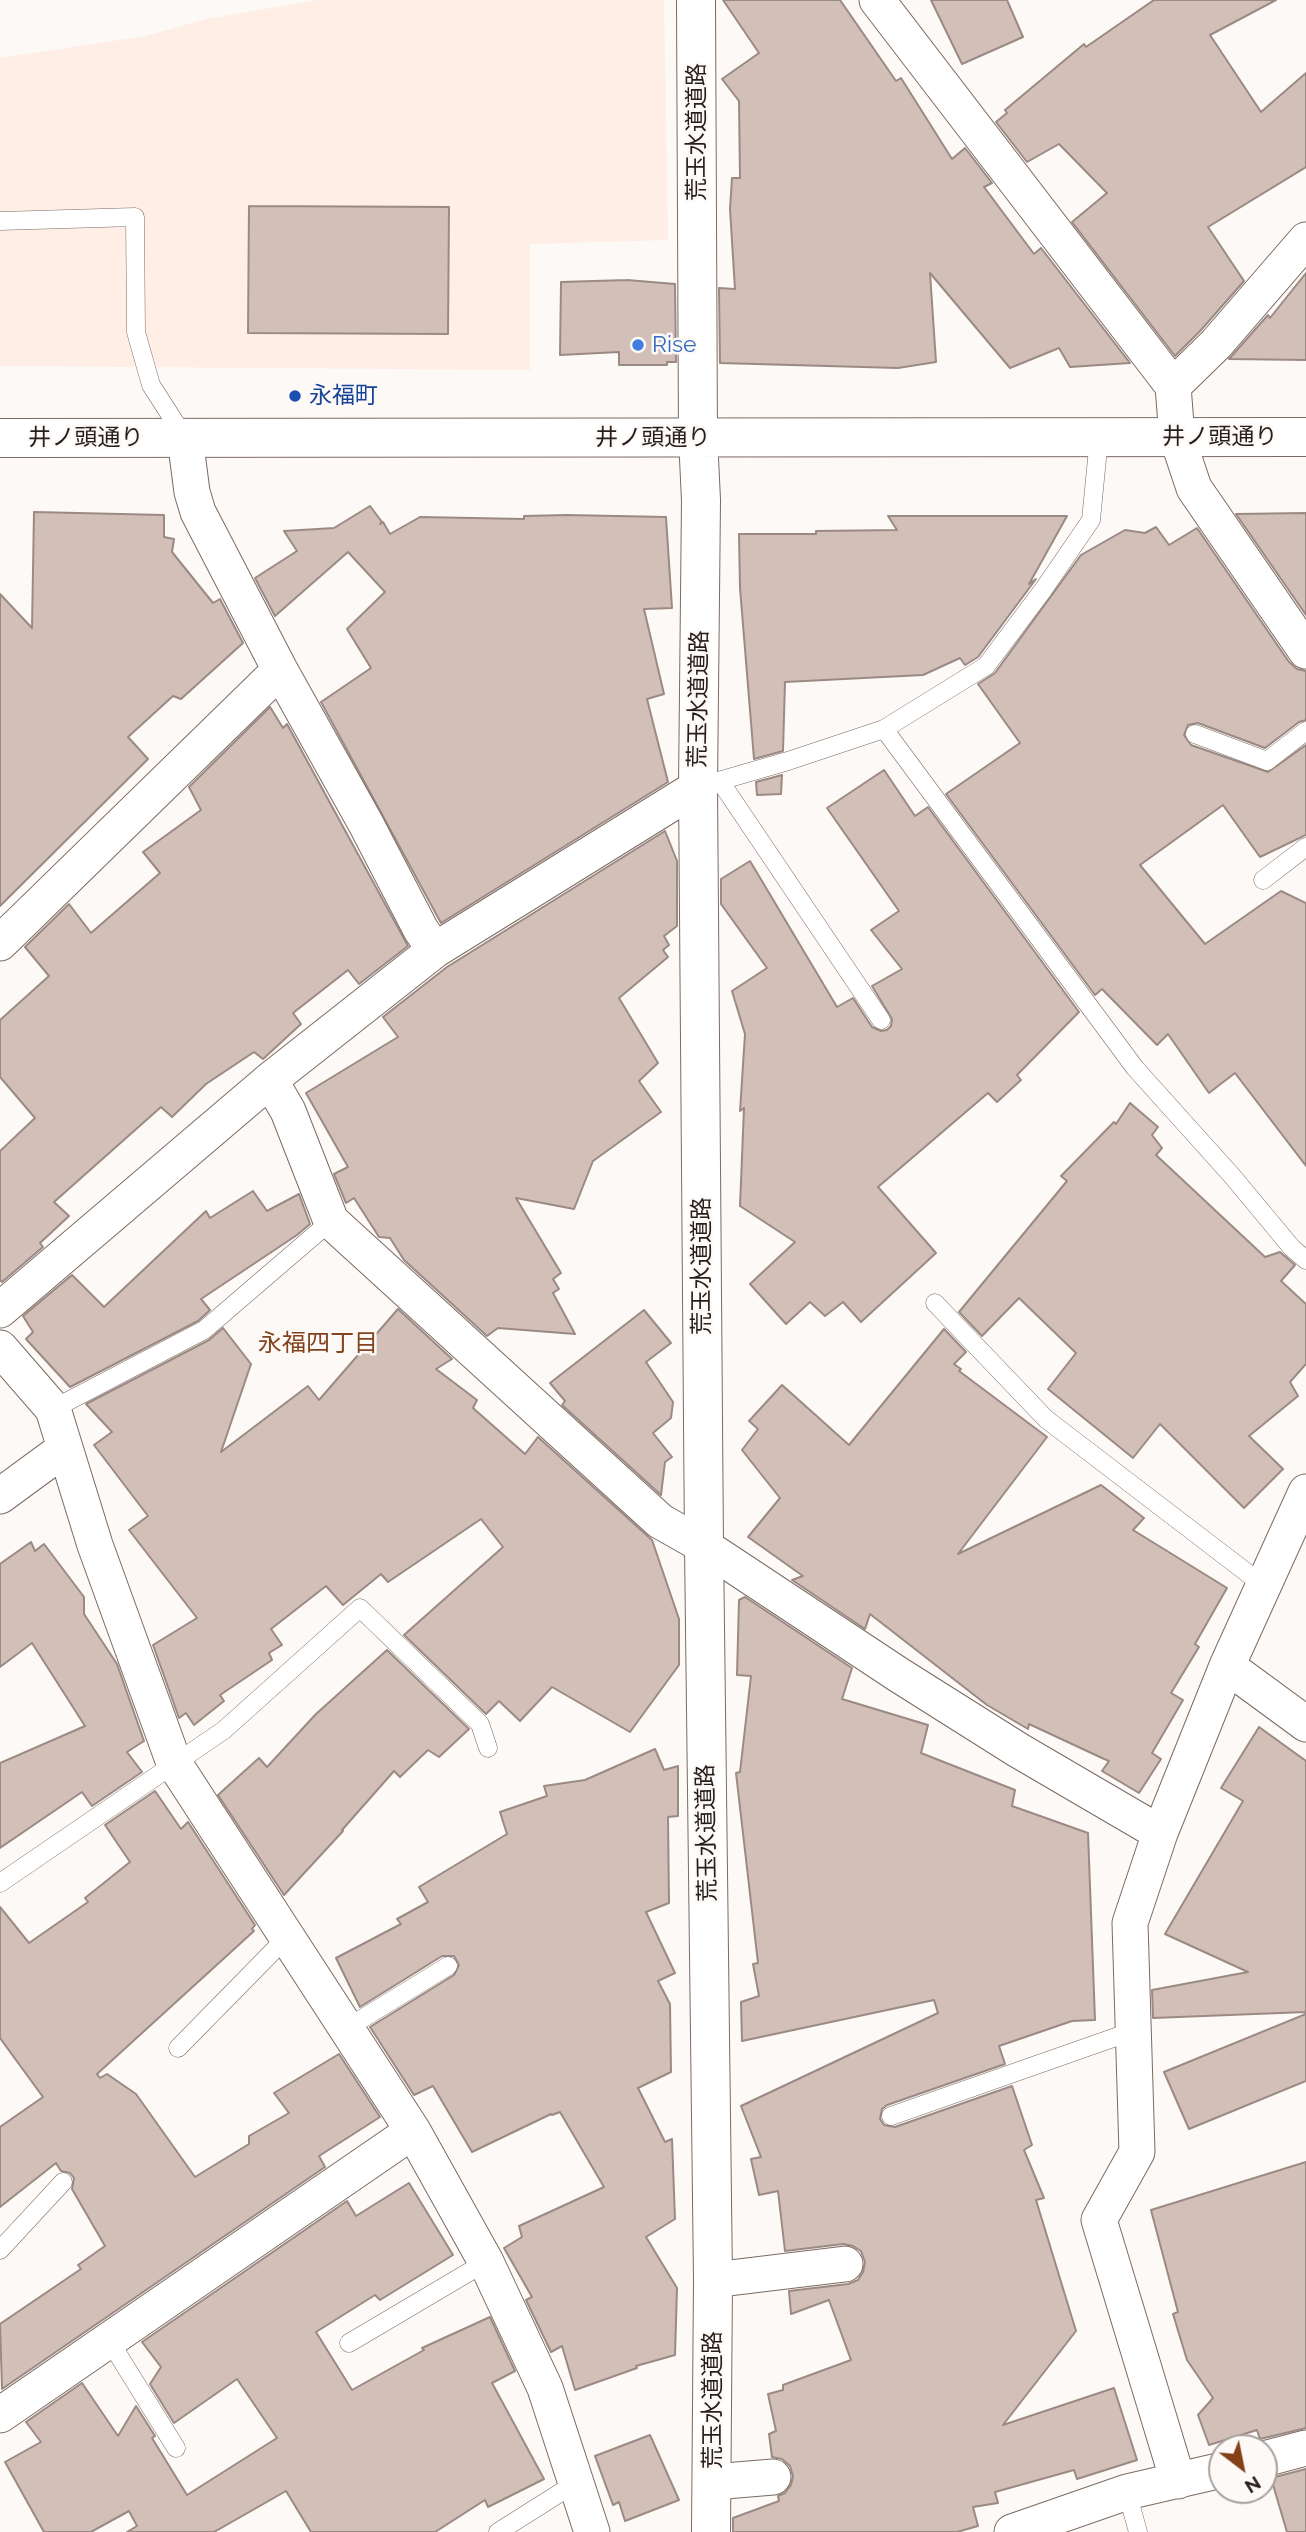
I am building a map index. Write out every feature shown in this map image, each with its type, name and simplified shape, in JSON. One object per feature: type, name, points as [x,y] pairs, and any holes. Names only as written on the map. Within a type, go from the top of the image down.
[{"type":"main road","name":"荒玉水道道路","points":[[696,0],[698,438],[709,784],[704,1546],[713,2280],[712,2532]]},
{"type":"main road","name":"井ノ頭通り","points":[[0,438],[1306,437]]},
{"type":"street","points":[[877,0],[1173,386],[1177,437],[1194,488],[1306,651]]},
{"type":"street","points":[[1173,386],[1216,344],[1306,240]]},
{"type":"street","points":[[185,438],[191,492],[198,512],[280,670],[366,824],[421,930],[435,950]]},
{"type":"street","points":[[0,943],[280,670]]},
{"type":"street","points":[[0,1310],[270,1080],[435,950],[709,784]]},
{"type":"street","points":[[270,1080],[288,1111],[331,1221],[660,1521],[704,1546],[974,1723],[1160,1833]]},
{"type":"street","points":[[0,1348],[53,1409],[95,1545],[174,1763],[413,2131],[486,2262],[545,2388],[574,2484],[592,2532]]},
{"type":"street","points":[[0,1496],[64,1449]]},
{"type":"street","points":[[1178,2481],[1100,2220],[1137,2152],[1130,1923],[1160,1833],[1227,1666],[1306,1492]]},
{"type":"street","points":[[1227,1666],[1306,1724]]},
{"type":"street","points":[[0,2415],[413,2131]]},
{"type":"street","points":[[713,2280],[845,2264]]},
{"type":"street","points":[[1278,2455],[1306,2448]]},
{"type":"street","points":[[1012,2532],[1127,2492],[1208,2474]]},
{"type":"street","points":[[713,2482],[774,2477]]},
{"type":"lane","points":[[0,221],[135,217],[136,332],[151,385],[185,438]]},
{"type":"lane","points":[[881,1020],[709,784],[884,729],[986,666],[1091,520],[1099,438]]},
{"type":"lane","points":[[884,729],[1135,1068],[1233,1177],[1292,1248],[1306,1260]]},
{"type":"lane","points":[[1195,734],[1267,761],[1306,731]]},
{"type":"lane","points":[[1263,880],[1306,848]]},
{"type":"lane","points":[[53,1409],[204,1330],[331,1221]]},
{"type":"lane","points":[[934,1303],[1046,1419],[1264,1585]]},
{"type":"lane","points":[[0,1883],[224,1730],[360,1608],[480,1724],[488,1748]]},
{"type":"lane","points":[[178,2048],[287,1937]]},
{"type":"lane","points":[[347,2028],[448,1966]]},
{"type":"lane","points":[[891,2116],[1132,2031]]},
{"type":"lane","points":[[0,2250],[63,2182]]},
{"type":"lane","points":[[349,2343],[486,2262]]},
{"type":"lane","points":[[109,2340],[176,2448]]},
{"type":"lane","points":[[498,2532],[574,2484]]},
{"type":"lane","points":[[1127,2492],[1138,2532]]},
{"type":"shaded area","points":[[318,0],[664,0],[668,240],[530,244],[530,370],[0,366],[0,58],[146,36],[206,19]]},
{"type":"building","points":[[723,0],[840,0],[896,81],[901,78],[952,159],[965,148],[992,183],[984,187],[1034,254],[1041,248],[1130,363],[1070,367],[1059,348],[1010,368],[930,273],[936,362],[898,368],[720,363],[719,288],[735,289],[730,209],[732,178],[740,178],[739,101],[722,79],[759,53]]},
{"type":"building","points":[[931,0],[1007,0],[1023,37],[962,64]]},
{"type":"building","points":[[1154,0],[1276,0],[1210,35],[1261,112],[1306,73],[1306,167],[1208,227],[1244,281],[1175,356],[1072,222],[1107,193],[1059,144],[1027,162],[996,122],[1007,113],[1005,110],[1084,44],[1086,47]]},
{"type":"building","points":[[249,206],[449,207],[448,334],[248,333]]},
{"type":"building","points":[[1306,273],[1306,360],[1229,359],[1268,315],[1270,318]]},
{"type":"building","points":[[627,280],[675,284],[676,362],[667,362],[667,365],[619,365],[619,352],[560,355],[561,282]]},
{"type":"building","points":[[370,506],[382,522],[380,524],[383,522],[390,534],[420,517],[666,517],[672,608],[644,609],[664,694],[647,699],[668,782],[441,923],[321,702],[371,668],[347,629],[385,592],[348,552],[275,616],[255,578],[297,551],[284,531],[334,528]]},
{"type":"building","points":[[34,512],[164,515],[164,537],[174,539],[172,552],[213,603],[220,599],[243,643],[181,699],[173,696],[128,737],[148,759],[0,906],[0,594],[32,628]]},
{"type":"building","points":[[1306,513],[1306,615],[1236,514]]},
{"type":"building","points":[[888,516],[1067,516],[1029,584],[1036,579],[978,657],[965,665],[960,658],[923,675],[785,682],[783,751],[754,759],[740,588],[739,534],[897,530]]},
{"type":"building","points":[[1156,527],[1169,545],[1197,528],[1289,662],[1297,669],[1306,671],[1306,720],[1299,722],[1265,748],[1198,723],[1188,725],[1184,735],[1191,745],[1268,772],[1306,745],[1306,835],[1260,857],[1223,805],[1140,865],[1205,944],[1281,891],[1306,903],[1306,1166],[1235,1073],[1209,1093],[1168,1034],[1157,1045],[1102,989],[1095,995],[946,794],[1020,743],[978,684],[995,673],[1081,555],[1125,530],[1145,533]]},
{"type":"building","points":[[270,707],[283,728],[287,724],[408,946],[359,984],[348,970],[293,1013],[301,1024],[263,1059],[254,1052],[206,1084],[172,1117],[161,1107],[54,1202],[69,1216],[40,1243],[43,1247],[2,1282],[0,1151],[35,1118],[0,1077],[0,1020],[49,976],[25,947],[69,904],[91,933],[160,873],[143,852],[201,810],[189,787]]},
{"type":"building","points":[[884,770],[915,816],[928,807],[1079,1012],[1017,1075],[1021,1080],[997,1102],[988,1093],[878,1187],[936,1253],[861,1322],[843,1302],[825,1316],[810,1302],[786,1324],[750,1284],[795,1242],[740,1206],[744,1108],[740,1111],[745,1034],[732,991],[767,968],[721,904],[721,879],[750,861],[837,1007],[853,998],[872,1027],[881,1031],[887,1030],[892,1019],[872,986],[902,969],[871,930],[899,911],[827,808]]},
{"type":"building","points":[[782,775],[781,794],[757,795],[756,782]]},
{"type":"building","points":[[665,831],[677,861],[677,926],[664,936],[669,945],[663,950],[668,957],[619,998],[658,1063],[639,1081],[661,1112],[593,1161],[574,1209],[516,1198],[561,1273],[553,1279],[559,1289],[553,1293],[575,1334],[498,1328],[487,1336],[404,1260],[390,1238],[379,1237],[354,1198],[346,1203],[334,1174],[348,1167],[306,1093],[398,1037],[383,1017],[447,967]]},
{"type":"building","points":[[1130,1103],[1158,1127],[1152,1135],[1162,1148],[1156,1155],[1265,1257],[1280,1252],[1295,1265],[1281,1281],[1306,1304],[1306,1364],[1290,1382],[1298,1396],[1249,1436],[1283,1469],[1244,1508],[1160,1424],[1133,1458],[1048,1389],[1076,1353],[1019,1298],[982,1336],[959,1312],[1067,1181],[1061,1176],[1114,1122],[1116,1124]]},
{"type":"building","points":[[253,1191],[267,1211],[299,1194],[310,1224],[201,1299],[210,1310],[198,1321],[70,1387],[26,1339],[33,1332],[23,1316],[72,1275],[104,1307],[206,1211],[210,1218]]},
{"type":"building","points":[[398,1309],[452,1359],[436,1369],[477,1400],[473,1408],[525,1454],[538,1437],[652,1540],[679,1619],[679,1665],[630,1732],[552,1687],[520,1721],[499,1701],[486,1714],[404,1635],[503,1547],[481,1519],[388,1582],[381,1574],[343,1605],[326,1586],[271,1629],[282,1645],[269,1653],[272,1660],[220,1695],[224,1701],[194,1725],[186,1713],[179,1718],[153,1645],[197,1618],[129,1530],[148,1516],[94,1445],[112,1432],[86,1404],[209,1340],[223,1328],[251,1364],[221,1452],[308,1386],[319,1400]]},
{"type":"building","points":[[644,1310],[671,1343],[646,1362],[673,1402],[671,1418],[653,1433],[672,1457],[665,1462],[661,1495],[562,1405],[565,1401],[550,1383]]},
{"type":"building","points":[[944,1329],[966,1352],[954,1364],[961,1369],[959,1371],[1047,1437],[958,1554],[1101,1485],[1144,1518],[1133,1530],[1227,1588],[1195,1644],[1199,1647],[1171,1693],[1183,1700],[1152,1753],[1161,1759],[1139,1793],[1102,1771],[1109,1761],[1029,1724],[1028,1729],[987,1705],[870,1614],[865,1629],[792,1580],[803,1576],[748,1537],[780,1498],[742,1450],[758,1429],[749,1421],[782,1385],[849,1445]]},
{"type":"building","points":[[31,1542],[35,1551],[44,1544],[84,1597],[84,1614],[117,1664],[144,1741],[127,1752],[142,1772],[92,1806],[82,1792],[0,1848],[0,1763],[85,1726],[32,1643],[0,1667],[0,1564]]},
{"type":"building","points":[[745,1597],[852,1668],[842,1699],[928,1725],[921,1753],[1015,1790],[1012,1806],[1088,1833],[1095,2020],[1072,2021],[999,2046],[1005,2064],[887,2105],[882,2109],[880,2119],[884,2125],[895,2127],[1012,2086],[1032,2145],[1024,2150],[1044,2198],[1036,2200],[1076,2331],[1003,2425],[1114,2388],[1137,2460],[1077,2479],[1074,2470],[995,2492],[998,2503],[973,2507],[978,2526],[957,2532],[733,2532],[733,2518],[779,2501],[778,2496],[785,2493],[791,2485],[793,2476],[790,2466],[782,2459],[772,2457],[769,2434],[776,2431],[768,2394],[783,2390],[783,2385],[851,2360],[829,2300],[791,2314],[789,2291],[848,2284],[858,2280],[865,2262],[861,2251],[843,2244],[785,2251],[778,2191],[759,2195],[751,2159],[761,2157],[741,2106],[938,2013],[934,2000],[742,2041],[741,2002],[759,1996],[753,1964],[758,1963],[736,1773],[740,1772],[751,1676],[737,1675],[739,1600]]},
{"type":"building","points":[[387,1650],[469,1729],[439,1757],[428,1750],[400,1777],[394,1771],[284,1895],[218,1795],[259,1758],[267,1767],[316,1714]]},
{"type":"building","points":[[1259,1727],[1306,1761],[1306,2012],[1153,2018],[1152,1990],[1248,1972],[1165,1934],[1243,1801],[1221,1788]]},
{"type":"building","points":[[655,1749],[664,1770],[678,1766],[678,1816],[668,1817],[669,1903],[646,1912],[675,1973],[658,1981],[670,2004],[671,2072],[638,2088],[665,2142],[672,2139],[675,2219],[646,2237],[677,2288],[675,2355],[636,2366],[637,2368],[575,2390],[562,2346],[551,2352],[526,2300],[532,2297],[504,2248],[522,2237],[519,2226],[604,2187],[560,2112],[472,2152],[433,2086],[414,2095],[370,2027],[454,1975],[459,1965],[454,1956],[442,1956],[360,2007],[336,1958],[401,1924],[397,1919],[428,1902],[419,1887],[507,1834],[500,1812],[547,1796],[544,1786],[585,1780]]},
{"type":"building","points":[[155,1791],[181,1829],[188,1822],[255,1925],[252,1929],[254,1931],[97,2074],[100,2078],[107,2074],[136,2094],[195,2177],[249,2144],[249,2136],[289,2113],[274,2093],[339,2054],[380,2117],[319,2156],[325,2167],[2,2389],[0,2324],[81,2269],[78,2265],[105,2246],[72,2189],[74,2178],[70,2173],[61,2171],[56,2163],[0,2207],[0,2127],[43,2097],[0,2038],[0,1907],[29,1943],[88,1902],[85,1898],[130,1862],[105,1825]]},
{"type":"building","points":[[1306,2014],[1306,2081],[1189,2129],[1164,2072]]},
{"type":"building","points":[[1306,2162],[1306,2428],[1278,2435],[1258,2434],[1257,2430],[1244,2434],[1208,2434],[1208,2442],[1198,2415],[1213,2398],[1187,2360],[1173,2314],[1178,2312],[1151,2210]]},
{"type":"building","points":[[409,2183],[453,2255],[380,2300],[375,2295],[316,2332],[352,2390],[424,2350],[422,2348],[490,2317],[515,2371],[492,2383],[544,2479],[488,2507],[485,2500],[435,2532],[311,2532],[286,2491],[214,2532],[127,2532],[137,2526],[129,2511],[91,2532],[44,2532],[5,2462],[41,2442],[26,2422],[82,2383],[118,2436],[136,2406],[187,2495],[277,2438],[237,2379],[174,2423],[150,2384],[161,2367],[142,2342],[347,2201],[356,2216]]},
{"type":"building","points":[[650,2435],[679,2500],[625,2521],[619,2502],[613,2505],[595,2456]]},
{"type":"building","points":[[1306,2469],[1306,2532],[1287,2532],[1278,2502],[1278,2476]]},
{"type":"place","name":"Rise","points":[[638,345]]},
{"type":"place","name":"永福町","points":[[295,396]]},
{"type":"district","name":"永福四丁目","points":[[318,1344]]}]
